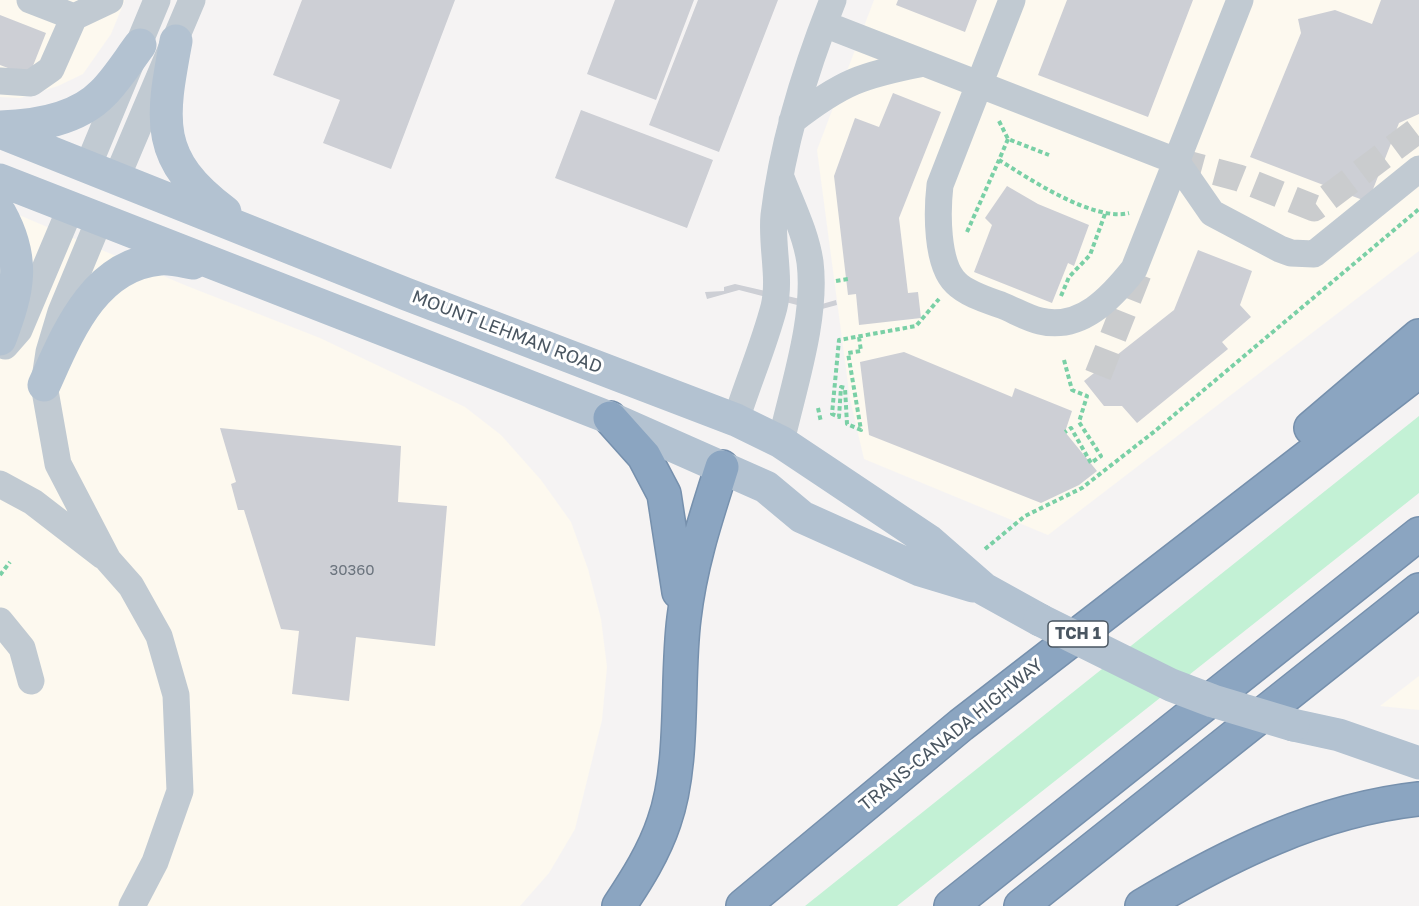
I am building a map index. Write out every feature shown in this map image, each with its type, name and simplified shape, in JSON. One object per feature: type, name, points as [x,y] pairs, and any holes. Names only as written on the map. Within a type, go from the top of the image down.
[{"type":"highway","points":[[961,725],[1419,336]]},
{"type":"highway","name":"TRANS-CANADA HIGHWAY","points":[[743,906],[961,725],[1419,371]]},
{"type":"highway","points":[[610,418],[644,456],[664,494],[683,619]]},
{"type":"highway","points":[[620,906],[654,849],[665,820],[673,787],[683,619],[694,557],[722,467]]},
{"type":"highway","points":[[951,906],[1419,534]]},
{"type":"highway","points":[[1021,906],[1419,590]]},
{"type":"highway","points":[[1142,906],[1269,838],[1363,808],[1419,799]]},
{"type":"main road","points":[[176,41],[165,115],[170,151],[203,196],[245,228]]},
{"type":"main road","points":[[0,129],[27,127],[69,116],[102,94],[140,45]]},
{"type":"main road","name":"MOUNT LEHMAN ROAD","points":[[0,129],[406,294],[736,420],[781,442],[929,541],[984,589]]},
{"type":"main road","points":[[86,213],[102,172]]},
{"type":"main road","name":"MOUNT LEHMAN ROAD","points":[[0,180],[228,267],[610,418],[766,487],[802,517],[920,570],[984,589],[1108,656],[1171,685],[1213,701],[1340,735],[1419,763]]},
{"type":"main road","points":[[0,213],[13,242],[19,274],[0,339]]},
{"type":"main road","points":[[44,385],[67,333],[83,309],[117,272],[135,264],[162,259],[228,267]]},
{"type":"main road","points":[[722,467],[736,420]]},
{"type":"main road","points":[[766,487],[781,442]]},
{"type":"main road","name":"MOUNT LEHMAN ROAD","points":[[1340,735],[1419,743]]},
{"type":"street","points":[[30,0],[74,17]]},
{"type":"street","points":[[0,81],[31,82],[51,69],[74,17],[110,0]]},
{"type":"street","points":[[102,172],[140,45],[157,0]]},
{"type":"street","points":[[102,172],[176,41],[192,0]]},
{"type":"street","points":[[1012,0],[940,185],[937,211],[945,262],[955,283],[981,297],[1039,321],[1058,323],[1088,315],[1115,293],[1134,269],[1240,0]]},
{"type":"street","points":[[736,420],[774,306],[777,281],[774,217],[782,180],[783,153],[807,68],[828,12],[924,63],[1176,161],[1212,213],[1280,249],[1314,254],[1419,169]]},
{"type":"street","points":[[792,121],[826,94],[850,81],[874,72],[924,63]]},
{"type":"street","points":[[781,442],[807,330],[810,263],[796,215],[782,180]]},
{"type":"street","points":[[0,352],[19,330],[86,213]]},
{"type":"street","points":[[86,213],[49,352],[44,385],[58,464],[108,560]]},
{"type":"street","points":[[0,484],[33,502],[108,560],[131,586],[159,636],[176,695],[180,791],[155,862],[132,906]]},
{"type":"street","points":[[0,621],[22,648],[31,681],[0,645]]},
{"type":"path","points":[[969,110],[1001,122],[1008,139],[1049,155]]},
{"type":"path","points":[[967,238],[968,226],[979,209],[1008,139]]},
{"type":"path","points":[[999,159],[1050,192],[1105,214],[1125,214],[1159,204]]},
{"type":"path","points":[[985,549],[1025,516],[1082,488],[1155,431],[1419,208]]},
{"type":"path","points":[[1060,298],[1069,277],[1090,255],[1105,214]]},
{"type":"path","points":[[859,337],[861,351],[848,353],[861,430],[847,424],[845,388],[841,387],[839,417],[832,414],[839,340],[916,326],[941,296]]},
{"type":"path","points":[[1064,360],[1072,390],[1087,396],[1079,422],[1101,456],[1091,463],[1071,428],[1065,432]]},
{"type":"path","points":[[0,575],[10,562]]},
{"type":"shaded area","points":[[0,0],[125,0],[111,34],[83,74],[58,86],[20,98],[0,97]]},
{"type":"shaded area","points":[[874,0],[1419,0],[1419,251],[1048,535],[864,459],[850,399],[817,150]]},
{"type":"shaded area","points":[[0,207],[187,286],[320,338],[465,407],[501,435],[541,480],[571,522],[588,569],[601,619],[607,667],[602,720],[575,829],[549,873],[520,906],[0,906]]},
{"type":"shaded area","points":[[1419,676],[1419,710],[1380,706]]},
{"type":"green space","points":[[1419,416],[1419,493],[897,906],[805,906]]},
{"type":"building","points":[[302,0],[455,0],[391,169],[323,143],[340,100],[273,75]]},
{"type":"building","points":[[615,0],[694,0],[656,100],[587,74]]},
{"type":"building","points":[[698,0],[778,0],[719,152],[649,125]]},
{"type":"building","points":[[898,0],[977,0],[965,32],[896,5]]},
{"type":"building","points":[[1067,0],[1193,0],[1148,117],[1038,75]]},
{"type":"building","points":[[1381,0],[1419,0],[1419,114],[1399,123],[1368,202],[1250,157],[1301,33],[1298,19],[1335,10],[1372,24]]},
{"type":"building","points":[[0,15],[46,33],[29,76],[0,65]]},
{"type":"building","points":[[893,93],[941,112],[899,218],[908,293],[918,292],[921,318],[859,325],[856,294],[848,295],[834,176],[855,118],[879,127]]},
{"type":"building","points":[[581,110],[713,160],[687,228],[555,178]]},
{"type":"building","points":[[1007,186],[1038,204],[1089,225],[1074,266],[1068,263],[1052,303],[974,272],[992,225],[985,218]]},
{"type":"building","points":[[1198,250],[1252,271],[1240,305],[1251,317],[1222,342],[1228,349],[1137,423],[1122,406],[1104,406],[1084,381],[1174,310]]},
{"type":"building","points":[[735,284],[822,304],[836,300],[837,305],[822,309],[801,306],[739,290],[707,299],[705,292],[724,291],[724,287]]},
{"type":"building","points":[[904,352],[1012,397],[1015,388],[1072,411],[1065,432],[1097,471],[1079,485],[1041,503],[869,435],[860,362]]},
{"type":"building","points":[[220,428],[401,446],[398,502],[447,506],[435,646],[356,637],[349,701],[292,694],[299,631],[281,629],[244,510],[238,510],[231,484],[236,482]]},
{"type":"tunnel","points":[[1176,161],[1239,178],[1314,208],[1419,129]]},
{"type":"tunnel","points":[[1098,375],[1143,261]]}]
